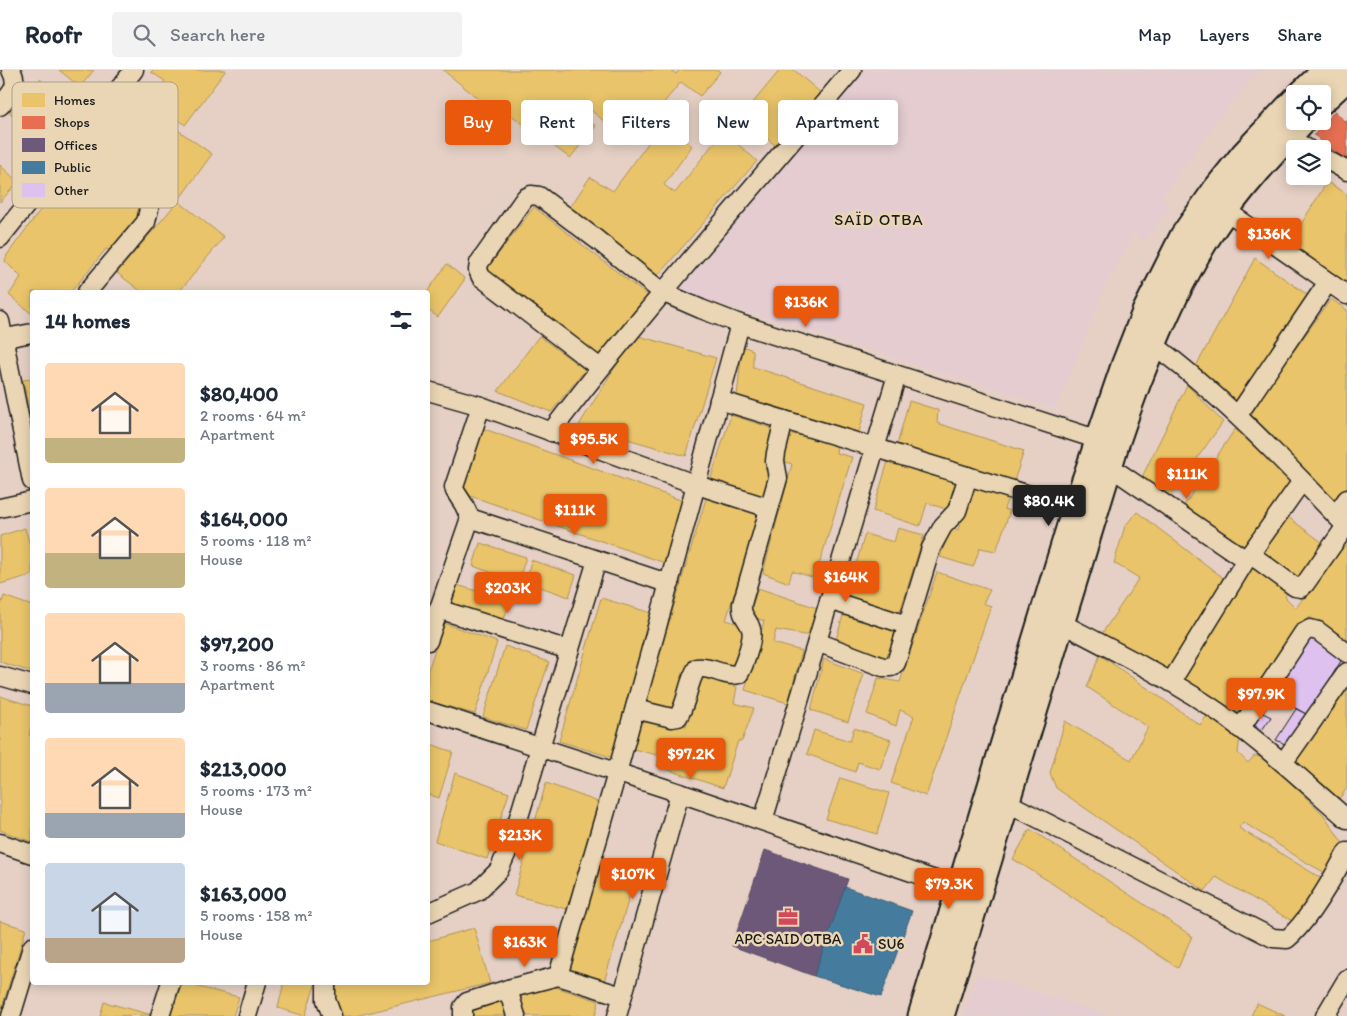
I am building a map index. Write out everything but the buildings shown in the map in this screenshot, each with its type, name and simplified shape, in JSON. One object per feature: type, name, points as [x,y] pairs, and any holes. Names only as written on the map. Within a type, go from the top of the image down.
[{"type":"main road","points":[[1310,85],[1326,70]]},
{"type":"main road","points":[[1331,93],[1347,78]]},
{"type":"main road","points":[[921,1016],[964,890],[1075,509],[1125,363],[1145,312],[1183,236],[1261,166],[1292,133]]},
{"type":"main road","points":[[941,1016],[964,890],[1006,802],[1122,425],[1167,314],[1214,226],[1218,205]]},
{"type":"street","points":[[11,70],[15,82]]},
{"type":"street","points":[[125,82],[134,70]]},
{"type":"street","points":[[551,432],[662,292],[852,70]]},
{"type":"street","points":[[0,106],[12,92]]},
{"type":"street","points":[[1331,162],[1347,171]]},
{"type":"street","points":[[600,368],[481,277],[478,270],[478,263],[525,198],[531,195],[539,196],[662,292],[701,309],[740,324],[1099,440]]},
{"type":"street","points":[[1218,205],[1347,295]]},
{"type":"street","points":[[0,238],[24,208]]},
{"type":"street","points":[[90,290],[146,222],[150,208]]},
{"type":"street","points":[[1238,415],[1328,282]]},
{"type":"street","points":[[0,321],[1,339],[30,472]]},
{"type":"street","points":[[558,976],[670,584],[740,324]]},
{"type":"street","points":[[1,339],[30,333]]},
{"type":"street","points":[[1154,345],[1187,370],[1238,415],[1343,523]]},
{"type":"street","points":[[763,821],[898,375]]},
{"type":"street","points":[[430,392],[481,406],[697,485],[769,508]]},
{"type":"street","points":[[719,400],[1075,509]]},
{"type":"street","points":[[430,634],[470,518],[454,486],[481,406]]},
{"type":"street","points":[[635,709],[672,718],[678,717],[682,711],[693,674],[697,668],[704,667],[734,676],[739,674],[744,667],[752,633],[741,612],[742,604],[778,478],[775,461],[784,420]]},
{"type":"street","points":[[1110,466],[1294,587],[1301,588],[1305,584],[1343,523],[1347,500]]},
{"type":"street","points":[[817,642],[883,667],[891,667],[896,663],[930,548],[943,526],[958,511],[968,476]]},
{"type":"street","points":[[1171,682],[1248,557],[1302,481]]},
{"type":"street","points":[[0,508],[30,501]]},
{"type":"street","points":[[470,518],[670,584]]},
{"type":"street","points":[[430,912],[478,891],[499,870],[511,842],[597,560]]},
{"type":"street","points":[[830,600],[907,625]]},
{"type":"street","points":[[438,608],[569,650]]},
{"type":"street","points":[[1061,623],[1141,665],[1209,705],[1283,763],[1347,819]]},
{"type":"street","points":[[1240,729],[1303,633],[1310,629],[1318,631],[1347,653]]},
{"type":"street","points":[[1283,763],[1347,672]]},
{"type":"street","points":[[0,676],[30,685]]},
{"type":"street","points":[[430,712],[680,793],[964,890]]},
{"type":"street","points":[[616,1016],[680,793]]},
{"type":"street","points":[[1006,802],[1273,938],[1288,939],[1298,930],[1347,852]]},
{"type":"street","points":[[0,843],[30,853]]},
{"type":"street","points":[[11,1016],[30,954]]},
{"type":"street","points":[[462,1016],[463,1007],[467,1002],[558,976],[622,996]]},
{"type":"street","points":[[1325,1016],[1347,979]]},
{"type":"street","points":[[160,1016],[170,985]]},
{"type":"street","points":[[247,1016],[256,985]]},
{"type":"street","points":[[326,985],[326,1000],[332,1016]]},
{"type":"street","points":[[508,989],[516,1016]]},
{"type":"shaded area","points":[[864,70],[1261,70],[1249,81],[1224,111],[1161,197],[1171,205],[1145,241],[1134,234],[1105,286],[1056,408],[677,290],[800,145],[898,145],[898,100],[838,100]]},
{"type":"shaded area","points":[[977,974],[1111,1016],[964,1016]]},
{"type":"place","name":"APC SAID OTBA","points":[[788,917]]},
{"type":"place","name":"SU6","points":[[863,944]]},
{"type":"district","name":"SAÏD OTBA","points":[[879,219]]}]
